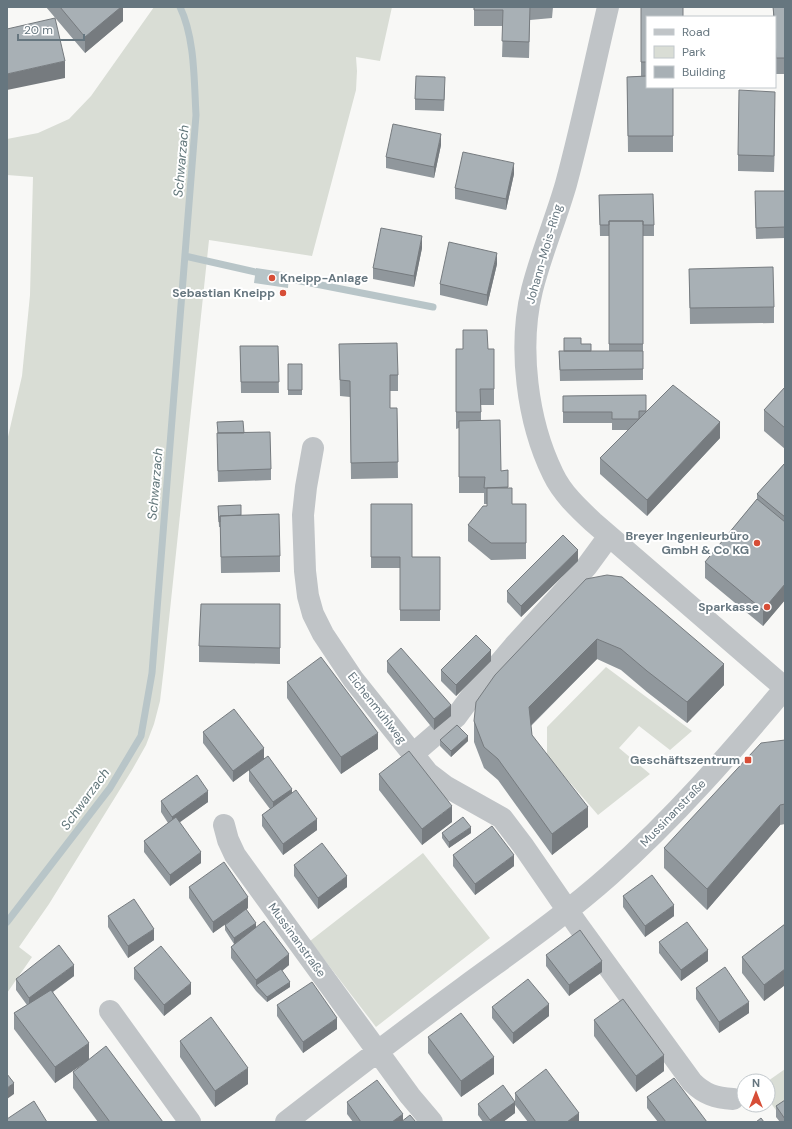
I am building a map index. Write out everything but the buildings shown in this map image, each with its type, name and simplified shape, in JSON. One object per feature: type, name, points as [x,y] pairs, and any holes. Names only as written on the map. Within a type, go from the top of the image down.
[{"type":"street","name":"Johann-Mois-Ring","points":[[608,7],[576,144],[532,290],[525,337],[530,396],[544,454],[553,475],[570,499],[609,536],[785,688]]},
{"type":"street","name":"Eichenmühlweg","points":[[314,448],[306,487],[303,515],[305,571],[308,596],[313,614],[323,634],[353,678],[428,773],[445,786],[502,818],[568,910]]},
{"type":"street","points":[[413,754],[456,717],[470,698],[587,566],[609,536]]},
{"type":"street","name":"Mussinanstraße","points":[[286,1122],[377,1051],[568,910],[664,826],[725,759],[785,688]]},
{"type":"street","name":"Mussinanstraße","points":[[224,825],[228,840],[235,855],[410,1096],[432,1122]]},
{"type":"street","points":[[568,910],[692,1082],[702,1092],[713,1096],[733,1099]]},
{"type":"street","points":[[110,1011],[190,1122]]},
{"type":"green space","points":[[154,7],[392,7],[380,61],[356,57],[356,90],[312,256],[209,240],[164,667],[160,701],[154,724],[146,745],[132,770],[49,904],[19,947],[32,957],[7,993],[7,441],[22,376],[30,295],[33,177],[7,175],[7,139],[38,133],[69,119],[91,96]]},
{"type":"green space","points":[[606,667],[692,731],[670,750],[639,726],[619,748],[650,774],[598,815],[547,756],[547,727]]},
{"type":"green space","points":[[423,853],[490,938],[376,1027],[310,941]]},
{"type":"green space","points":[[785,1069],[785,1108],[778,1113],[776,1110],[776,1075]]},
{"type":"shaded area","name":"Kneipp-Anlage","points":[[256,268],[289,273],[288,288],[254,283]]},
{"type":"waterway","name":"Schwarzach","points":[[7,922],[110,788],[141,736],[152,673],[196,115],[193,60],[189,32],[180,7]]},
{"type":"waterway","points":[[185,256],[264,274]]},
{"type":"waterway","points":[[280,277],[433,307]]},
{"type":"place","name":"Kneipp-Anlage","points":[[272,278]]},
{"type":"place","name":"Sebastian Kneipp","points":[[283,293]]},
{"type":"place","name":"Breyer Ingenieurbüro GmbH & Co KG","points":[[757,543]]},
{"type":"place","name":"Sparkasse","points":[[767,607]]},
{"type":"place","name":"Geschäftszentrum","points":[[748,760]]}]
